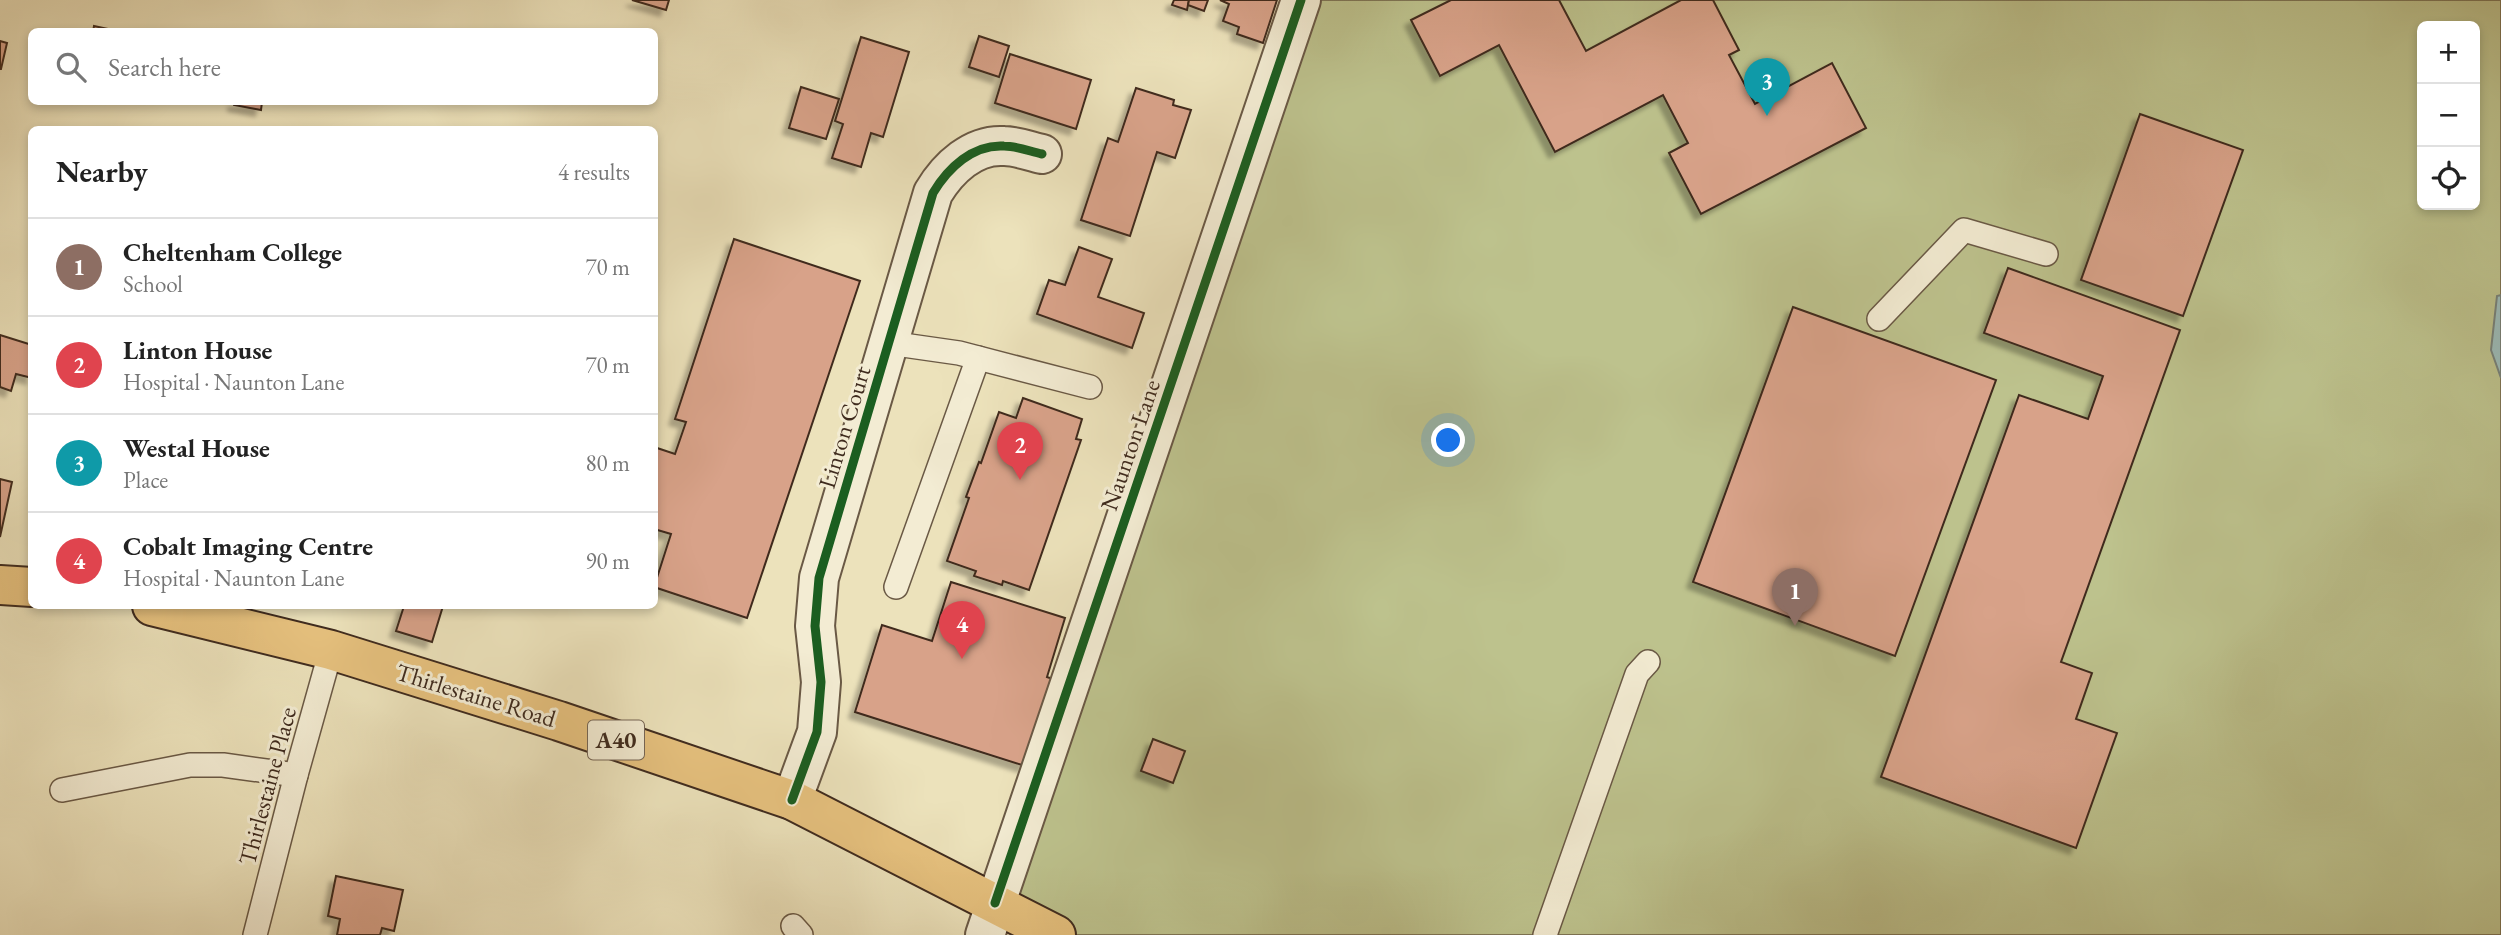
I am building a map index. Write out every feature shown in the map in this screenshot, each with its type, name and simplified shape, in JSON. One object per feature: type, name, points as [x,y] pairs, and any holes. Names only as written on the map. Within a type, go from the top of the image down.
[{"type":"highway","points":[[0,586],[28,587]]},
{"type":"highway","name":"Thirlestaine Road","points":[[164,609],[331,650],[559,721],[792,800],[990,919],[1056,935]]},
{"type":"street","name":"Naunton Lane","points":[[990,919],[1301,0]]},
{"type":"street","name":"Linton Court","points":[[792,800],[817,733],[821,682],[815,626],[819,578],[933,193],[944,177],[970,154],[993,145],[1042,154]]},
{"type":"lane","points":[[1880,319],[1964,230],[2046,254]]},
{"type":"lane","points":[[889,343],[978,358],[1090,387]]},
{"type":"lane","points":[[897,587],[978,358]]},
{"type":"lane","name":"Thirlestaine Place","points":[[255,935],[331,650]]},
{"type":"lane","points":[[1545,935],[1637,674],[1648,662]]},
{"type":"lane","points":[[62,790],[190,765],[223,765],[296,775]]},
{"type":"green space","points":[[1301,0],[2501,0],[2501,935],[1056,935],[995,903]]},
{"type":"water","points":[[2501,295],[2501,378],[2491,350],[2497,296]]},
{"type":"building","points":[[632,0],[669,0],[666,10]]},
{"type":"building","points":[[1174,0],[1189,0],[1187,10],[1172,5]]},
{"type":"building","points":[[1189,0],[1208,0],[1204,11],[1188,5]]},
{"type":"building","points":[[1220,0],[1277,0],[1263,43],[1237,34],[1239,27],[1223,21],[1229,4]]},
{"type":"building","points":[[1451,0],[1559,0],[1586,51],[1681,0],[1713,0],[1739,50],[1729,55],[1755,104],[1832,63],[1866,128],[1701,214],[1669,153],[1688,143],[1663,95],[1555,152],[1499,45],[1440,76],[1411,20]]},
{"type":"building","points":[[979,36],[1009,46],[999,77],[969,67]]},
{"type":"building","points":[[861,37],[909,52],[883,137],[871,133],[861,167],[832,158],[843,124],[835,121]]},
{"type":"building","points":[[0,41],[7,43],[1,69],[0,69]]},
{"type":"building","points":[[1010,54],[1091,80],[1076,129],[995,103]]},
{"type":"building","points":[[801,87],[839,99],[826,139],[789,128]]},
{"type":"building","points":[[1136,88],[1174,100],[1173,105],[1191,110],[1175,158],[1157,152],[1130,236],[1081,220],[1108,138],[1118,142]]},
{"type":"building","points":[[234,105],[262,105],[261,110]]},
{"type":"building","points":[[2140,114],[2243,150],[2183,316],[2081,280]]},
{"type":"building","points":[[734,239],[860,281],[747,618],[658,588],[658,575],[671,534],[658,530],[658,448],[675,454],[686,422],[675,419]]},
{"type":"building","points":[[1079,247],[1112,259],[1098,297],[1144,313],[1132,348],[1037,314],[1049,280],[1065,285]]},
{"type":"building","points":[[2008,268],[2180,330],[2061,662],[2092,673],[2076,719],[2117,733],[2076,848],[1881,777],[2019,395],[2088,419],[2103,376],[1984,333]]},
{"type":"building","points":[[1793,307],[1996,380],[1895,656],[1693,582]]},
{"type":"building","points":[[0,335],[28,344],[28,377],[16,374],[11,391],[0,387]]},
{"type":"building","points":[[1023,398],[1082,419],[1076,439],[1081,440],[1029,590],[1003,581],[1002,585],[974,576],[976,571],[947,561],[969,498],[966,497],[999,412],[1016,418]]},
{"type":"building","points":[[0,479],[12,482],[0,537]]},
{"type":"building","points":[[951,582],[1065,618],[1047,677],[1053,679],[1025,766],[855,712],[882,625],[932,641]]},
{"type":"building","points":[[403,609],[442,609],[432,642],[396,631]]},
{"type":"building","points":[[1153,739],[1185,751],[1173,783],[1141,771]]},
{"type":"building","points":[[336,876],[403,890],[394,931],[382,928],[380,935],[337,935],[340,919],[328,916]]},
{"type":"cycle path","points":[[995,903],[1301,0]]},
{"type":"cycle path","points":[[792,800],[817,732],[821,682],[815,626],[819,578],[933,193],[962,159],[982,149],[1009,146],[1042,154]]},
{"type":"place","name":"Westal House","points":[[1767,116]]},
{"type":"place","name":"Linton House","points":[[1020,480]]},
{"type":"place","name":"Cheltenham College","points":[[1795,626]]},
{"type":"place","name":"Cobalt Imaging Centre","points":[[962,659]]}]
